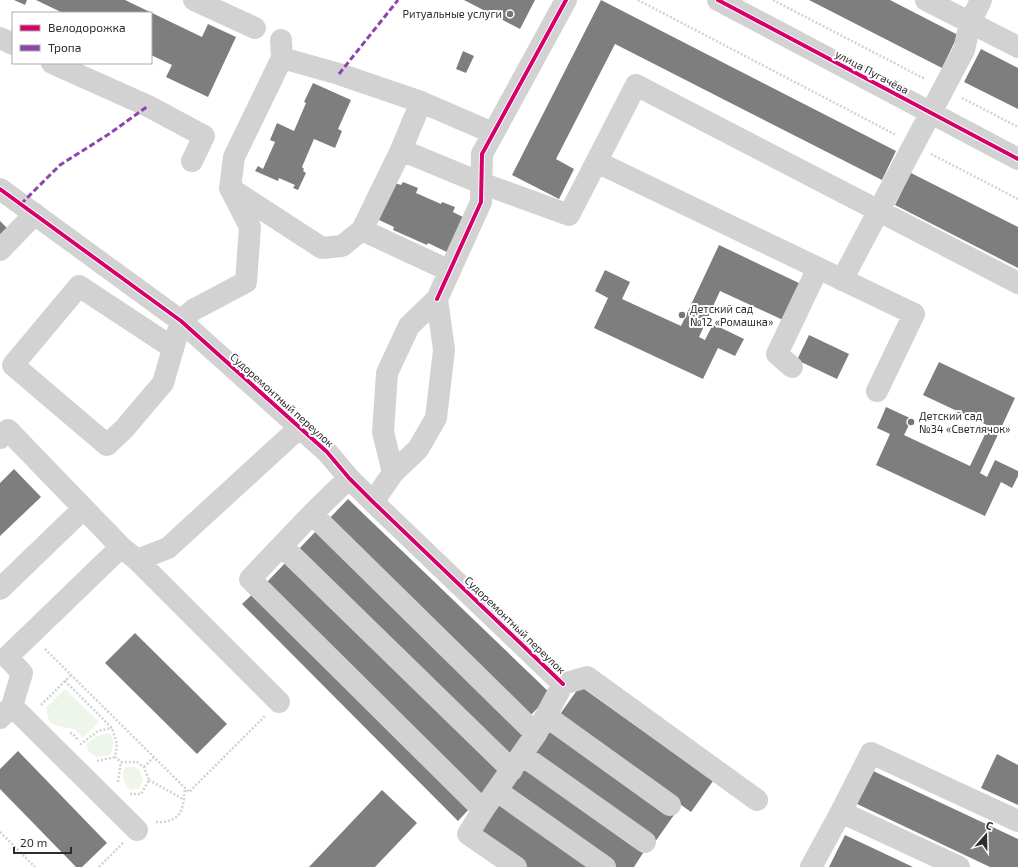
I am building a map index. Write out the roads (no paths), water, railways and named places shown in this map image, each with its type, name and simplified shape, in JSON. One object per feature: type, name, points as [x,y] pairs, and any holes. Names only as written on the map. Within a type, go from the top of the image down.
[{"type":"street","points":[[194,0],[255,28]]},
{"type":"street","points":[[393,473],[383,432],[387,372],[409,326],[437,299],[481,202],[482,154],[566,0]]},
{"type":"street","name":"улица Пугачёва","points":[[719,0],[1018,159]]},
{"type":"street","points":[[926,0],[1018,47]]},
{"type":"street","points":[[842,280],[964,50],[970,23],[981,0]]},
{"type":"street","points":[[0,38],[12,44]]},
{"type":"street","points":[[173,348],[79,286],[13,364],[107,445],[124,429],[163,383],[181,321],[193,310],[246,282],[250,227],[230,188],[234,157],[281,49],[339,74],[421,102],[493,133]]},
{"type":"street","points":[[54,64],[148,106],[204,136],[192,161]]},
{"type":"street","points":[[401,150],[481,183],[569,215],[636,85],[1018,283]]},
{"type":"street","points":[[230,188],[322,248],[342,246],[362,230],[401,150],[421,102]]},
{"type":"street","points":[[596,162],[914,314],[877,391]]},
{"type":"street","name":"Судоремонтный переулок","points":[[0,189],[181,321],[326,452],[373,502],[563,684]]},
{"type":"street","points":[[0,250],[35,214]]},
{"type":"street","points":[[362,230],[450,271]]},
{"type":"street","points":[[792,367],[777,354],[818,268]]},
{"type":"street","points":[[373,502],[393,473],[418,449],[436,418],[444,350],[437,299]]},
{"type":"street","points":[[136,830],[6,712],[19,684],[22,673],[7,658],[30,635],[129,554],[168,548],[299,428]]},
{"type":"street","points":[[0,438],[8,430],[83,509],[279,702]]},
{"type":"street","points":[[349,478],[312,514],[250,579],[483,810]]},
{"type":"street","points":[[0,590],[83,509]]},
{"type":"street","points":[[312,514],[541,725],[670,805]]},
{"type":"street","points":[[282,546],[517,763],[645,842]]},
{"type":"street","points":[[516,867],[468,834],[483,810],[517,763],[541,725],[563,684],[587,677],[757,800]]},
{"type":"street","points":[[811,867],[871,753],[1018,821]]},
{"type":"street","points":[[497,791],[605,867]]},
{"type":"street","points":[[841,812],[959,867]]},
{"type":"place","name":"Ритуальные услуги","points":[[510,14]]},
{"type":"place","name":"Детский сад №12 «Ромашка»","points":[[682,315]]},
{"type":"place","name":"Детский сад №34 «Светлячок»","points":[[911,422]]}]
